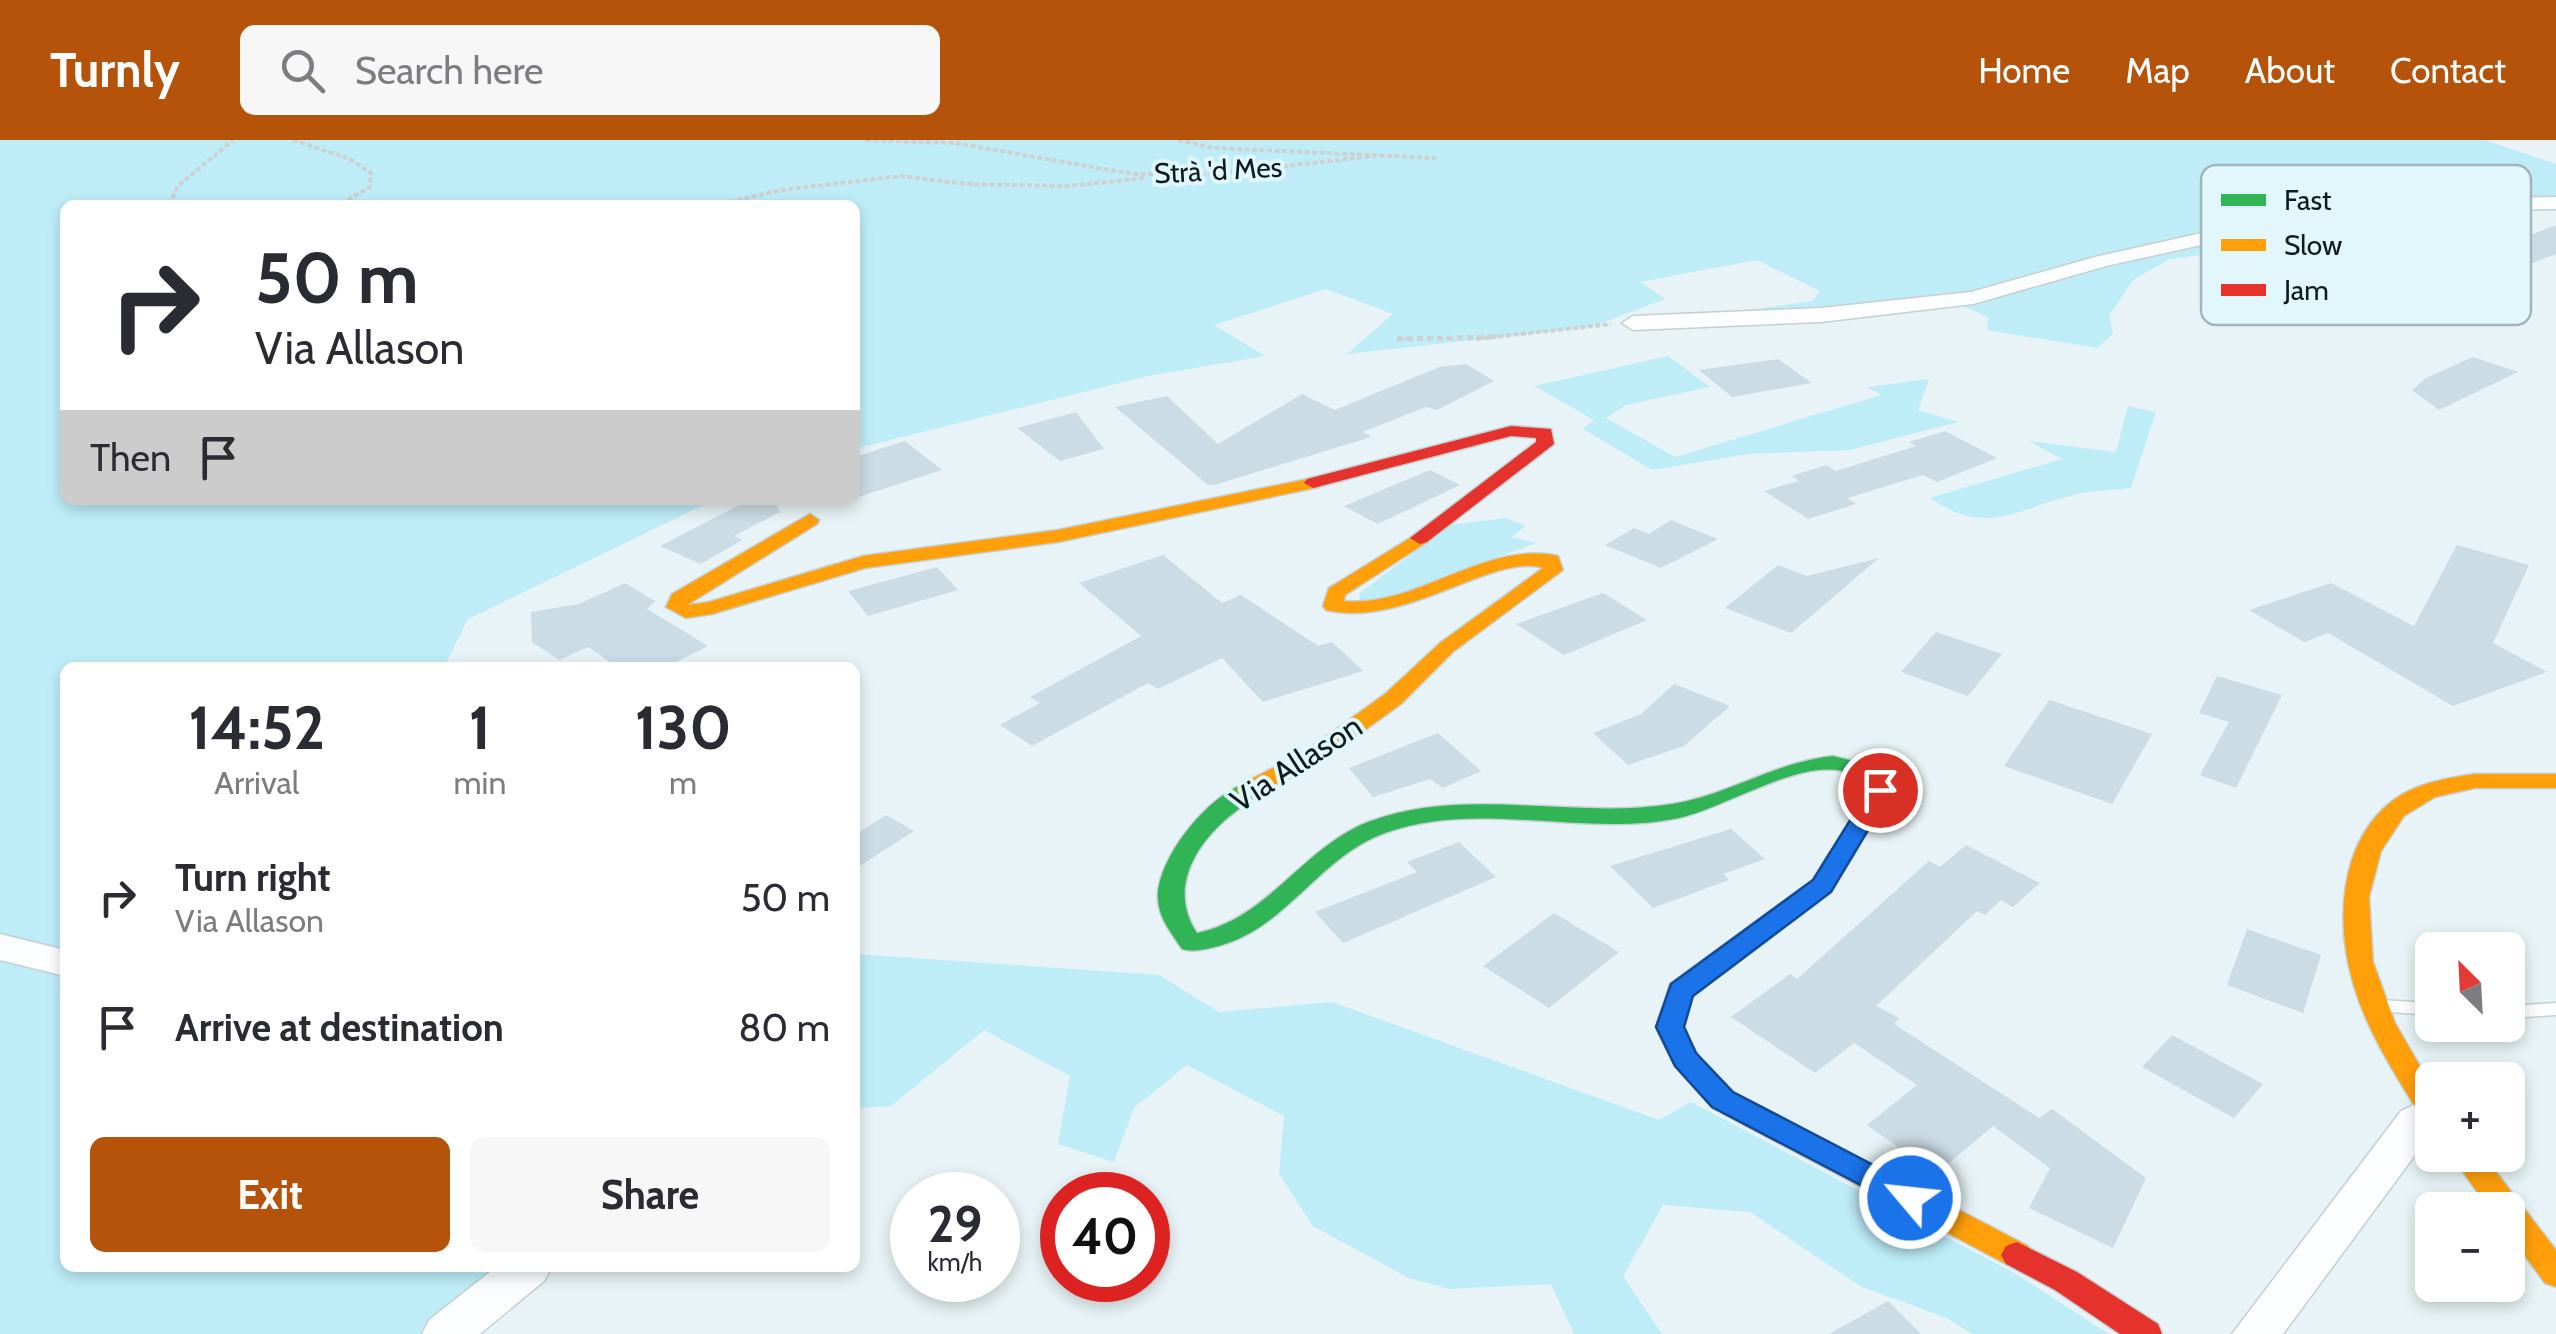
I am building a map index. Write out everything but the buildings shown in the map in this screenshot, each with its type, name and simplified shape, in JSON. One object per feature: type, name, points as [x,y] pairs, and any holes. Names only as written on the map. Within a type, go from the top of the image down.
[{"type":"street","points":[[2531,203],[2556,203]]},
{"type":"street","points":[[1632,323],[1821,315],[1974,298],[2102,261],[2201,239]]},
{"type":"street","name":"Via Allason","points":[[810,520],[678,598],[676,607],[686,612],[712,608],[863,562],[1058,536],[1203,507],[1435,456],[1511,431],[1532,429],[1545,433],[1545,444],[1466,506],[1376,570],[1336,592],[1333,606],[1349,613],[1385,606],[1453,586],[1508,559],[1535,556],[1552,560],[1552,570],[1447,647],[1394,700],[1314,756],[1245,792],[1208,822],[1178,862],[1167,901],[1175,926],[1192,942],[1222,943],[1250,930],[1334,846],[1374,824],[1489,817],[1602,818],[1679,811],[1842,762],[1865,771],[1880,790],[1822,886],[1680,991],[1670,1027],[1685,1059],[1722,1100],[2066,1281],[2146,1334]]},
{"type":"street","points":[[2415,1081],[2372,1005],[2357,968],[2351,923],[2358,874],[2375,833],[2399,808],[2439,788],[2473,782],[2556,781]]},
{"type":"street","points":[[0,948],[60,962]]},
{"type":"street","points":[[2256,1334],[2415,1123]]},
{"type":"street","points":[[2479,1172],[2556,1274]]},
{"type":"street","points":[[446,1334],[523,1272]]},
{"type":"lane","points":[[2372,1005],[2415,1008]]},
{"type":"lane","points":[[2525,1011],[2556,1009]]},
{"type":"path","points":[[171,200],[178,186],[233,140]]},
{"type":"path","points":[[293,140],[338,154],[371,172],[370,187],[348,200]]},
{"type":"path","name":"Strà 'd Mes","points":[[866,140],[955,144],[1133,174],[1161,175],[1204,176],[1374,156]]},
{"type":"path","name":"Strà 'd Mes","points":[[1178,140],[1214,148],[1374,156]]},
{"type":"path","points":[[1374,156],[1436,158]]},
{"type":"path","points":[[737,200],[782,190],[918,175],[967,184],[1068,186],[1161,175]]},
{"type":"path","points":[[1397,339],[1469,340],[1632,323]]},
{"type":"shaded area","points":[[0,140],[2485,140],[2556,164],[2556,207],[2531,208],[2531,165],[2201,165],[2201,255],[2170,259],[2133,280],[2109,316],[2113,334],[2097,348],[1987,330],[1988,317],[1946,299],[1814,312],[1701,317],[1812,301],[1820,291],[1757,260],[1640,282],[1665,299],[1591,327],[1347,354],[1393,314],[1326,289],[1214,325],[1265,356],[1148,376],[860,448],[860,200],[60,200],[60,505],[704,505],[468,619],[446,662],[60,662],[60,1272],[510,1272],[432,1334],[0,1334]]},
{"type":"shaded area","points":[[1668,356],[1710,387],[1626,405],[1606,418],[1675,457],[1881,395],[1867,387],[1929,379],[1918,410],[1959,422],[1850,450],[1748,454],[1652,470],[1583,429],[1594,420],[1534,386]]},
{"type":"shaded area","points":[[2128,406],[2156,412],[2131,488],[2077,494],[1986,518],[1951,510],[1930,498],[2062,459],[2029,441],[2116,452]]},
{"type":"shaded area","points":[[1505,518],[1526,526],[1511,537],[1536,543],[1401,594],[1359,603],[1360,593],[1450,525]]},
{"type":"shaded area","points":[[860,954],[1159,975],[1219,1012],[1332,1002],[1659,1120],[1691,1102],[2016,1274],[2109,1334],[1972,1334],[1947,1318],[1862,1287],[1750,1212],[1663,1205],[1623,1276],[1662,1334],[1574,1334],[1551,1284],[1449,1289],[1409,1278],[1313,1226],[1279,1174],[1284,1116],[1187,1065],[1134,1108],[1114,1162],[1058,1144],[1070,1076],[984,1030],[891,1106],[860,1108]]},
{"type":"traffic: fast","points":[[1248,790],[1194,838],[1173,879],[1171,900],[1176,921],[1191,943],[1224,936],[1250,924],[1272,909],[1328,854],[1351,838],[1380,826],[1416,817],[1453,814],[1603,817],[1677,811],[1812,765],[1852,766],[1881,790],[1839,858]]},
{"type":"traffic: slow","points":[[810,520],[679,598],[676,607],[686,612],[712,608],[863,562],[1058,536],[1313,483]]},
{"type":"traffic: slow","points":[[1248,790],[1314,756],[1393,699],[1447,647],[1553,570],[1551,560],[1522,561],[1389,605],[1362,609],[1333,606],[1336,592],[1420,538]]},
{"type":"traffic: slow","points":[[2415,1082],[2382,1023],[2360,962],[2357,897],[2368,851],[2396,811],[2427,792],[2475,781],[2556,781]]},
{"type":"traffic: slow","points":[[1839,858],[1822,886],[1680,991],[1670,1027],[1685,1059],[1723,1100],[2017,1255]]},
{"type":"traffic: slow","points":[[2479,1172],[2556,1274]]},
{"type":"traffic: jam","points":[[1313,483],[1511,431],[1545,433],[1545,444],[1420,538]]},
{"type":"traffic: jam","points":[[2017,1255],[2066,1281],[2146,1334]]},
{"type":"route","points":[[1880,790],[1856,836],[1822,886],[1680,991],[1670,1027],[1685,1059],[1722,1100],[1910,1198]]}]
